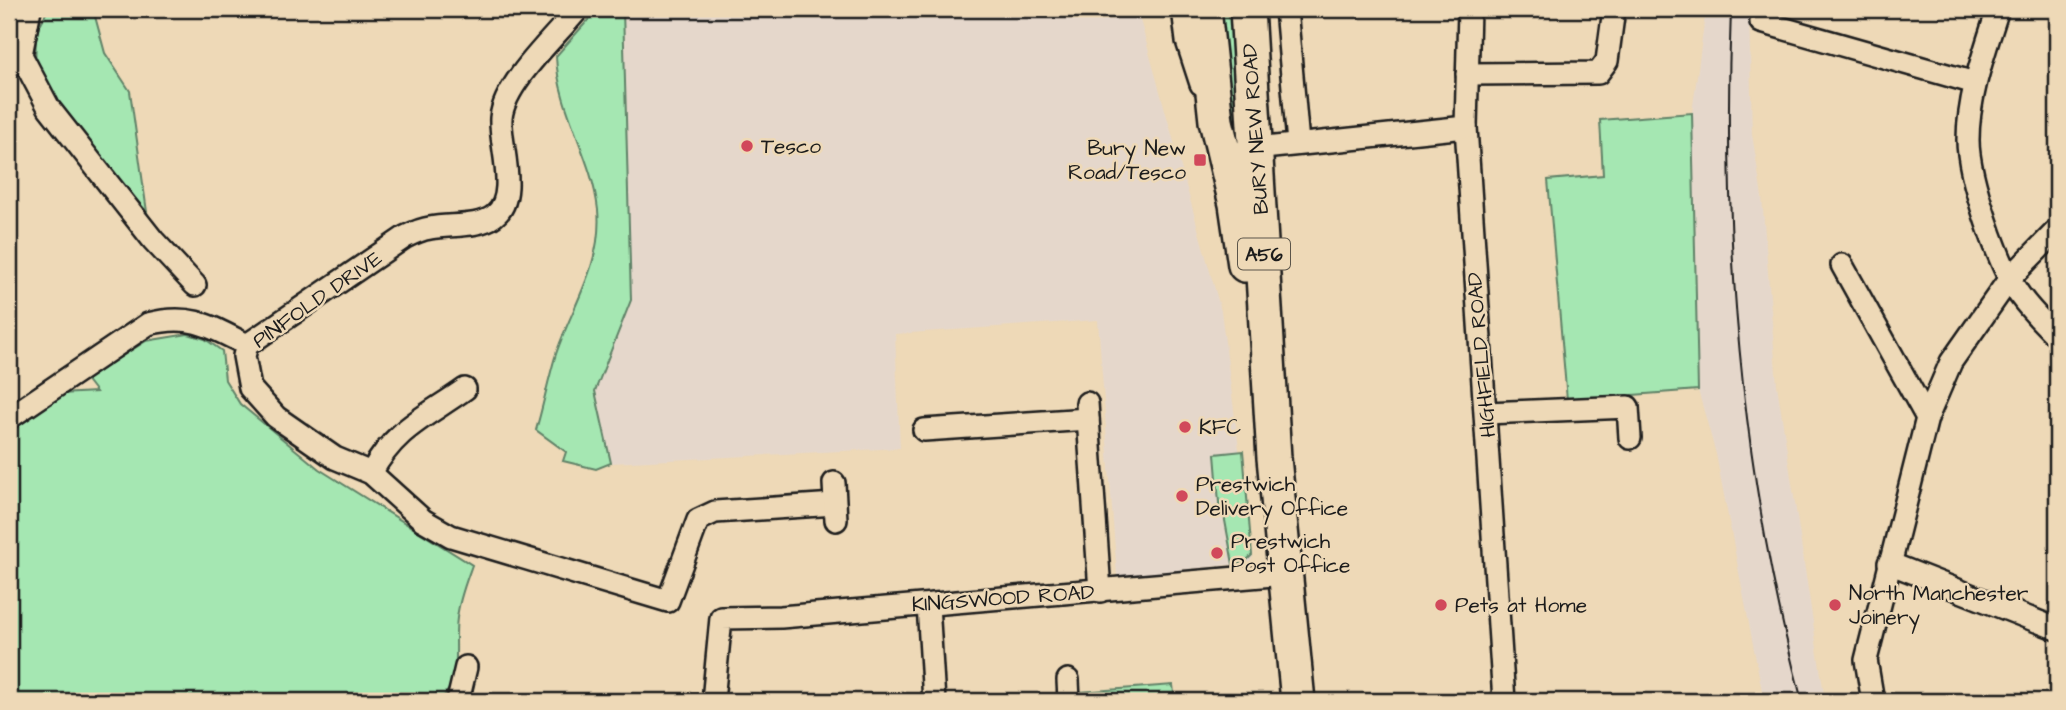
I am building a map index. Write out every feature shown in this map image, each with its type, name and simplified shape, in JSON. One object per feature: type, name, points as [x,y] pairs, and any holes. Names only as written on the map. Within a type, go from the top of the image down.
[{"type":"highway","name":"BURY NEW ROAD","points":[[1204,9],[1220,137],[1236,204],[1274,458]]},
{"type":"highway","name":"BURY NEW ROAD","points":[[1247,9],[1274,458],[1298,701]]},
{"type":"street","points":[[30,9],[15,60],[49,108],[153,240],[195,285]]},
{"type":"street","name":"PINFOLD DRIVE","points":[[578,9],[511,89],[501,117],[506,193],[502,207],[495,216],[485,221],[427,228],[405,237],[247,345],[244,356],[250,388],[276,417],[324,452],[371,474],[424,520],[451,536],[668,601],[698,520],[715,512],[835,502]]},
{"type":"street","points":[[1183,9],[1188,41],[1205,99],[1220,137],[1257,148],[1466,127]]},
{"type":"street","points":[[1286,9],[1298,144]]},
{"type":"street","name":"HIGHFIELD ROAD","points":[[1469,9],[1466,127],[1504,701]]},
{"type":"street","points":[[1467,74],[1598,73],[1607,61],[1614,9]]},
{"type":"street","points":[[1998,9],[1975,83],[1968,141],[1974,184],[2010,278],[2020,296],[2057,337]]},
{"type":"street","points":[[1761,22],[1975,83]]},
{"type":"street","points":[[1873,701],[1867,660],[1927,418],[1951,362],[2010,278],[2057,230]]},
{"type":"street","points":[[1842,265],[1927,418]]},
{"type":"street","points":[[9,418],[148,324],[166,319],[198,321],[216,327],[247,345]]},
{"type":"street","points":[[371,474],[386,447],[399,434],[440,397],[465,389]]},
{"type":"street","points":[[1486,413],[1628,407],[1630,438]]},
{"type":"street","points":[[924,430],[949,421],[1087,411],[1100,591]]},
{"type":"street","points":[[1889,563],[2057,629]]},
{"type":"street","name":"KINGSWOOD ROAD","points":[[713,701],[721,618],[928,605],[1284,574]]},
{"type":"street","points":[[928,605],[934,701]]},
{"type":"street","points":[[457,701],[466,667]]},
{"type":"street","points":[[1068,680],[1069,701]]},
{"type":"shaded area","points":[[623,9],[1137,9],[1221,311],[1253,556],[1250,563],[1117,576],[1098,320],[895,334],[900,448],[611,463],[595,391],[631,299]]},
{"type":"shaded area","points":[[1706,9],[1749,9],[1752,134],[1762,197],[1777,385],[1825,701],[1764,701],[1716,454],[1698,390],[1692,113]]},
{"type":"green space","points":[[48,9],[93,9],[105,53],[130,91],[147,212],[63,116],[35,71],[36,33]]},
{"type":"green space","points":[[598,9],[623,9],[631,300],[595,391],[611,463],[596,469],[563,461],[566,452],[536,430],[555,357],[591,267],[598,230],[595,190],[563,95],[556,56]]},
{"type":"green space","points":[[1215,9],[1234,9],[1244,135],[1237,132],[1231,115]]},
{"type":"green space","points":[[1692,113],[1698,390],[1567,400],[1548,180],[1603,175],[1600,120]]},
{"type":"green space","points":[[188,334],[205,339],[222,351],[225,380],[240,404],[319,469],[472,565],[458,611],[455,673],[447,692],[439,701],[9,701],[9,431],[59,394],[96,392],[86,379],[146,341]]},
{"type":"green space","points":[[1243,451],[1252,555],[1245,562],[1233,564],[1224,515],[1220,515],[1215,454]]},
{"type":"green space","points":[[1173,685],[1175,701],[1082,701],[1081,692]]},
{"type":"tram line","points":[[1731,9],[1730,184],[1740,358],[1764,530],[1802,701]]},
{"type":"place","name":"Tesco","points":[[747,146]]},
{"type":"place","name":"Bury New Road/Tesco","points":[[1200,160]]},
{"type":"place","name":"KFC","points":[[1185,427]]},
{"type":"place","name":"Prestwich Delivery Office","points":[[1182,496]]},
{"type":"place","name":"Prestwich Post Office","points":[[1217,553]]},
{"type":"place","name":"Pets at Home","points":[[1441,605]]},
{"type":"place","name":"North Manchester Joinery","points":[[1835,605]]}]
